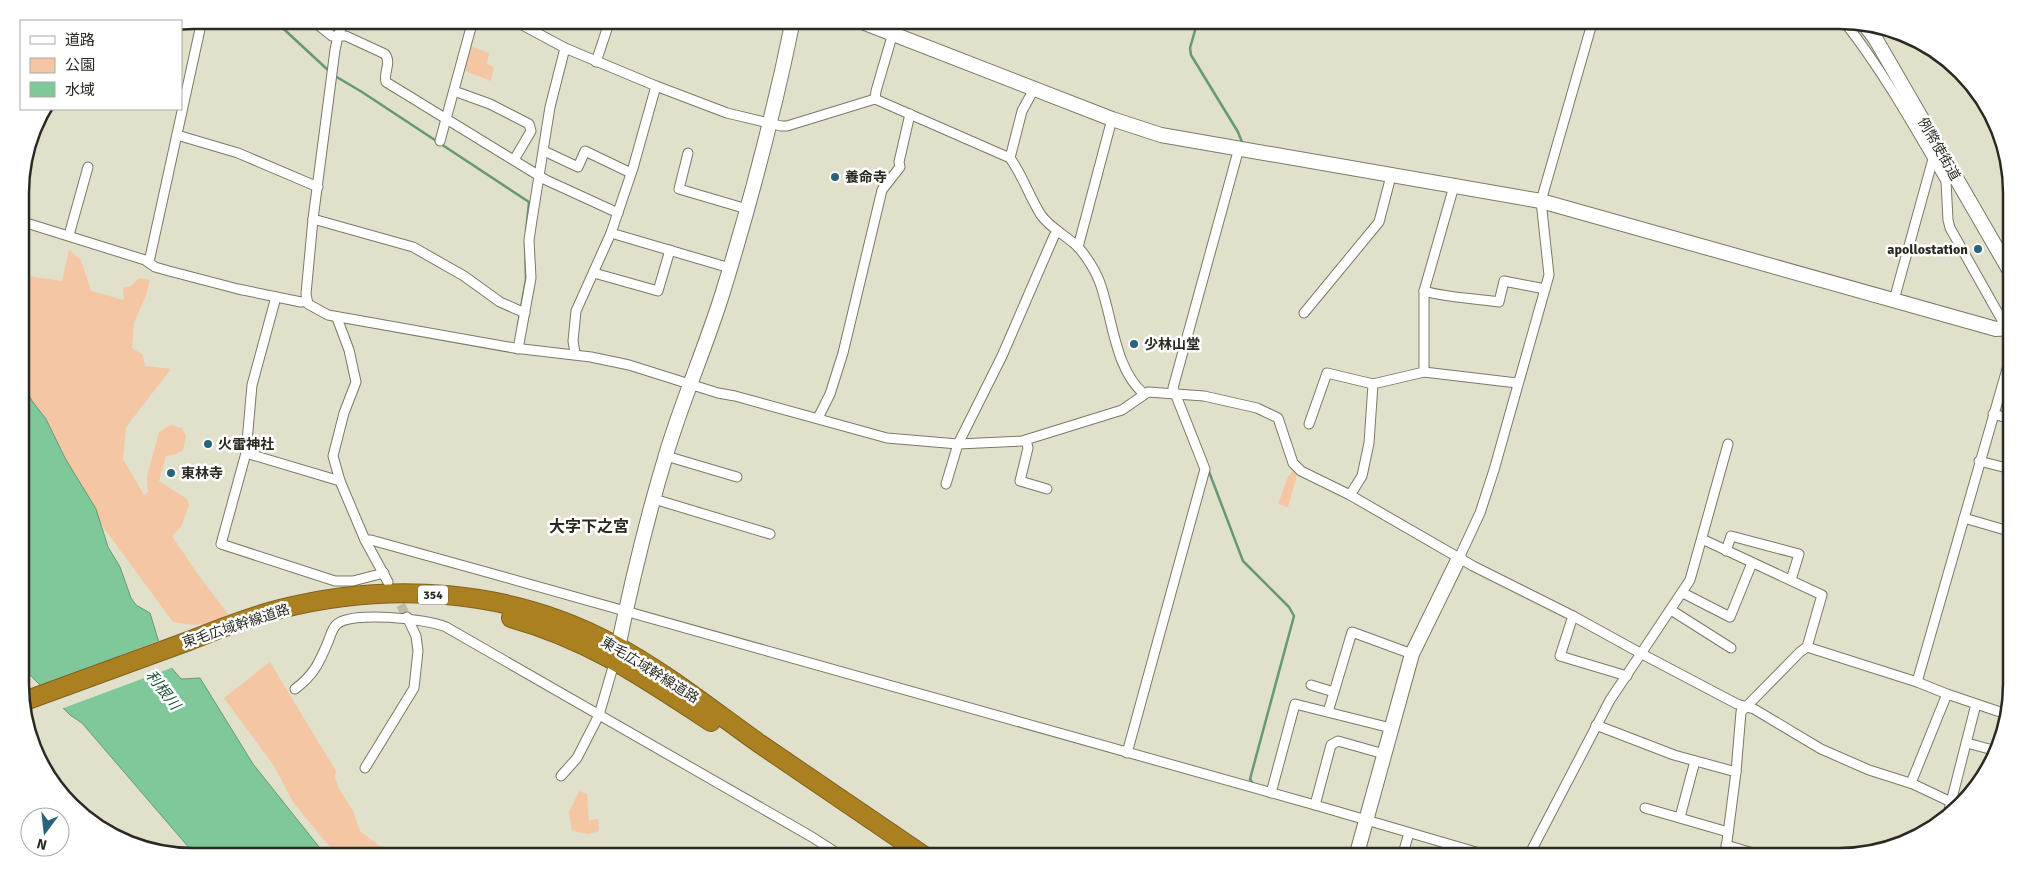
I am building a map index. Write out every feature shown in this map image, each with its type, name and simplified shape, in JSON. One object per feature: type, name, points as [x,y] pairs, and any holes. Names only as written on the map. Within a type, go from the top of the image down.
[{"type":"highway","name":"東毛広域幹線道路","points":[[31,709],[245,626],[280,609],[347,596],[410,593],[453,596],[510,604],[567,623],[617,654],[897,848]]},
{"type":"highway","name":"東毛広域幹線道路","points":[[30,699],[245,626]]},
{"type":"highway","name":"東毛広域幹線道路","points":[[617,654],[678,686],[913,848]]},
{"type":"street","points":[[182,106],[200,29]]},
{"type":"street","points":[[323,29],[332,36],[346,36],[385,54],[388,62],[386,82],[539,176],[618,213]]},
{"type":"street","points":[[341,29],[338,36],[313,219],[306,301],[313,308],[337,318],[518,349],[575,354],[615,362],[887,438],[958,444],[1026,440],[1122,410],[1148,392],[1204,396],[1256,408],[1278,418],[1293,462],[1297,467],[1350,495],[1459,558],[1573,616],[1737,704],[1754,709],[1820,749],[1869,770],[1911,783],[1951,802],[1976,704]]},
{"type":"street","points":[[440,141],[470,29]]},
{"type":"street","points":[[530,29],[596,62],[726,113],[770,124],[787,126],[876,99],[1010,158],[1020,171],[1041,216],[1078,247],[1101,284],[1123,368],[1134,385],[1144,394]]},
{"type":"street","points":[[596,62],[607,29]]},
{"type":"street","points":[[561,776],[577,758],[599,715],[617,654],[654,498],[666,456],[713,323],[747,209],[770,124],[791,29]]},
{"type":"street","points":[[880,29],[1112,119],[1161,135],[1541,201],[2003,330]]},
{"type":"street","points":[[1358,848],[1412,654],[1480,513],[1549,275],[1541,201],[1590,29]]},
{"type":"street","points":[[1850,29],[1908,113],[1933,159],[1949,176],[1948,220],[1950,228],[2003,319]]},
{"type":"street","points":[[876,99],[876,92],[893,34]]},
{"type":"street","name":"例幣使街道","points":[[1878,34],[1949,176],[2003,261]]},
{"type":"street","points":[[518,349],[532,269],[529,240],[550,107],[565,48]]},
{"type":"street","points":[[575,354],[573,333],[576,311],[611,233],[631,173],[656,86]]},
{"type":"street","points":[[1010,158],[1022,111],[1034,89]]},
{"type":"street","points":[[454,91],[490,104],[529,124],[531,131],[514,160]]},
{"type":"street","points":[[148,262],[181,110]]},
{"type":"street","points":[[818,418],[830,394],[843,353],[882,190],[900,167],[899,162],[910,114]]},
{"type":"street","points":[[1078,247],[1112,119]]},
{"type":"street","points":[[177,135],[238,152],[318,187]]},
{"type":"street","points":[[1126,753],[1205,469],[1173,388],[1239,148]]},
{"type":"street","points":[[544,151],[578,166],[585,151],[631,173]]},
{"type":"street","points":[[688,153],[679,189],[747,209]]},
{"type":"street","points":[[1894,300],[1933,159]]},
{"type":"street","points":[[69,235],[88,167]]},
{"type":"street","points":[[1304,313],[1379,222],[1391,176]]},
{"type":"street","points":[[1424,372],[1424,291],[1454,186]]},
{"type":"street","points":[[313,219],[412,247],[464,276],[500,302],[525,313]]},
{"type":"street","points":[[29,224],[69,235],[169,271],[276,297],[301,302],[306,301]]},
{"type":"street","points":[[946,484],[958,444],[1002,356],[1054,236],[1058,231]]},
{"type":"street","points":[[611,233],[730,268]]},
{"type":"street","points":[[594,273],[658,291],[670,250]]},
{"type":"street","points":[[1424,291],[1442,296],[1498,302],[1504,281],[1545,289]]},
{"type":"street","points":[[276,297],[251,392],[246,453],[221,544],[335,581],[386,578],[365,540],[340,480],[333,456],[344,413],[356,382],[349,350],[337,318]]},
{"type":"street","points":[[1309,424],[1327,373],[1373,384],[1424,372],[1517,383]]},
{"type":"street","points":[[1917,682],[2003,381]]},
{"type":"street","points":[[1350,495],[1362,476],[1368,443],[1373,384]]},
{"type":"street","points":[[1993,414],[2003,417]]},
{"type":"street","points":[[1026,440],[1028,448],[1020,481],[1047,489]]},
{"type":"street","points":[[1533,848],[1596,725],[1690,580],[1728,444]]},
{"type":"street","points":[[246,453],[340,480]]},
{"type":"street","points":[[666,456],[737,477]]},
{"type":"street","points":[[1979,461],[2003,468]]},
{"type":"street","points":[[654,498],[770,534]]},
{"type":"street","points":[[1964,518],[2003,529]]},
{"type":"street","points":[[1726,551],[1732,536],[1799,554],[1791,580]]},
{"type":"street","points":[[1702,539],[1822,595],[1807,647],[1741,712],[1736,772],[1726,848]]},
{"type":"street","points":[[365,540],[372,540],[1462,848]]},
{"type":"street","points":[[1683,593],[1730,617],[1752,562]]},
{"type":"street","points":[[1671,610],[1731,648]]},
{"type":"street","points":[[365,768],[414,688],[418,652],[416,636],[407,616]]},
{"type":"street","points":[[295,689],[309,679],[318,666],[334,628],[340,622],[365,617],[407,616],[434,622],[446,627],[829,848]]},
{"type":"street","points":[[1573,616],[1560,656],[1627,676]]},
{"type":"street","points":[[1328,712],[1352,632],[1412,654]]},
{"type":"street","points":[[1807,647],[1917,682],[2001,712]]},
{"type":"street","points":[[1312,685],[1334,692]]},
{"type":"street","points":[[1911,783],[1947,694]]},
{"type":"street","points":[[1271,793],[1296,704],[1391,728]]},
{"type":"street","points":[[1596,725],[1674,755],[1736,772]]},
{"type":"street","points":[[1315,805],[1331,745],[1338,741],[1384,754]]},
{"type":"street","points":[[1967,743],[1990,749]]},
{"type":"street","points":[[1680,817],[1695,761]]},
{"type":"street","points":[[1645,808],[1728,832]]},
{"type":"street","points":[[1405,848],[1409,832]]},
{"type":"street","points":[[1726,845],[1736,848]]},
{"type":"green space","points":[[471,46],[489,53],[487,64],[494,67],[491,81],[465,71]]},
{"type":"green space","points":[[69,250],[81,260],[91,291],[124,300],[123,288],[131,286],[139,278],[150,280],[134,323],[132,348],[143,355],[145,366],[171,369],[126,427],[123,459],[144,495],[148,492],[147,477],[159,432],[171,425],[182,428],[186,436],[183,450],[166,456],[159,481],[187,499],[189,505],[181,527],[172,536],[228,614],[222,619],[202,625],[173,622],[101,524],[96,509],[65,458],[46,419],[29,395],[29,276],[62,281]]},
{"type":"green space","points":[[1294,470],[1298,472],[1288,507],[1278,504],[1288,477]]},
{"type":"green space","points":[[270,662],[336,771],[335,777],[338,787],[353,811],[360,831],[383,848],[331,848],[293,802],[274,766],[224,698]]},
{"type":"green space","points":[[579,791],[587,794],[589,820],[598,819],[599,831],[589,834],[572,831],[569,812]]},
{"type":"water","name":"利根川","points":[[29,395],[46,419],[65,458],[96,509],[108,547],[120,567],[131,598],[136,605],[150,613],[164,659],[181,679],[200,678],[253,764],[320,848],[189,848],[82,723],[70,715],[29,674]]},
{"type":"pier","points":[[161,640],[166,657],[174,667],[61,709],[39,686]]},
{"type":"waterway","points":[[284,29],[329,71]]},
{"type":"waterway","points":[[1195,29],[1190,48],[1191,55],[1238,132],[1242,142]]},
{"type":"waterway","points":[[335,76],[529,202],[526,232]]},
{"type":"waterway","points":[[521,308],[526,279],[525,242]]},
{"type":"waterway","points":[[518,326],[520,314]]},
{"type":"waterway","points":[[1208,469],[1243,561],[1289,607],[1294,616],[1250,779],[1253,784]]},
{"type":"tunnel","points":[[394,593],[405,613]]},
{"type":"place","name":"養命寺","points":[[835,177]]},
{"type":"place","name":"apollostation","points":[[1978,249]]},
{"type":"place","name":"少林山堂","points":[[1134,344]]},
{"type":"place","name":"火雷神社","points":[[208,444]]},
{"type":"place","name":"東林寺","points":[[171,473]]},
{"type":"district","name":"大字下之宮","points":[[589,527]]}]
